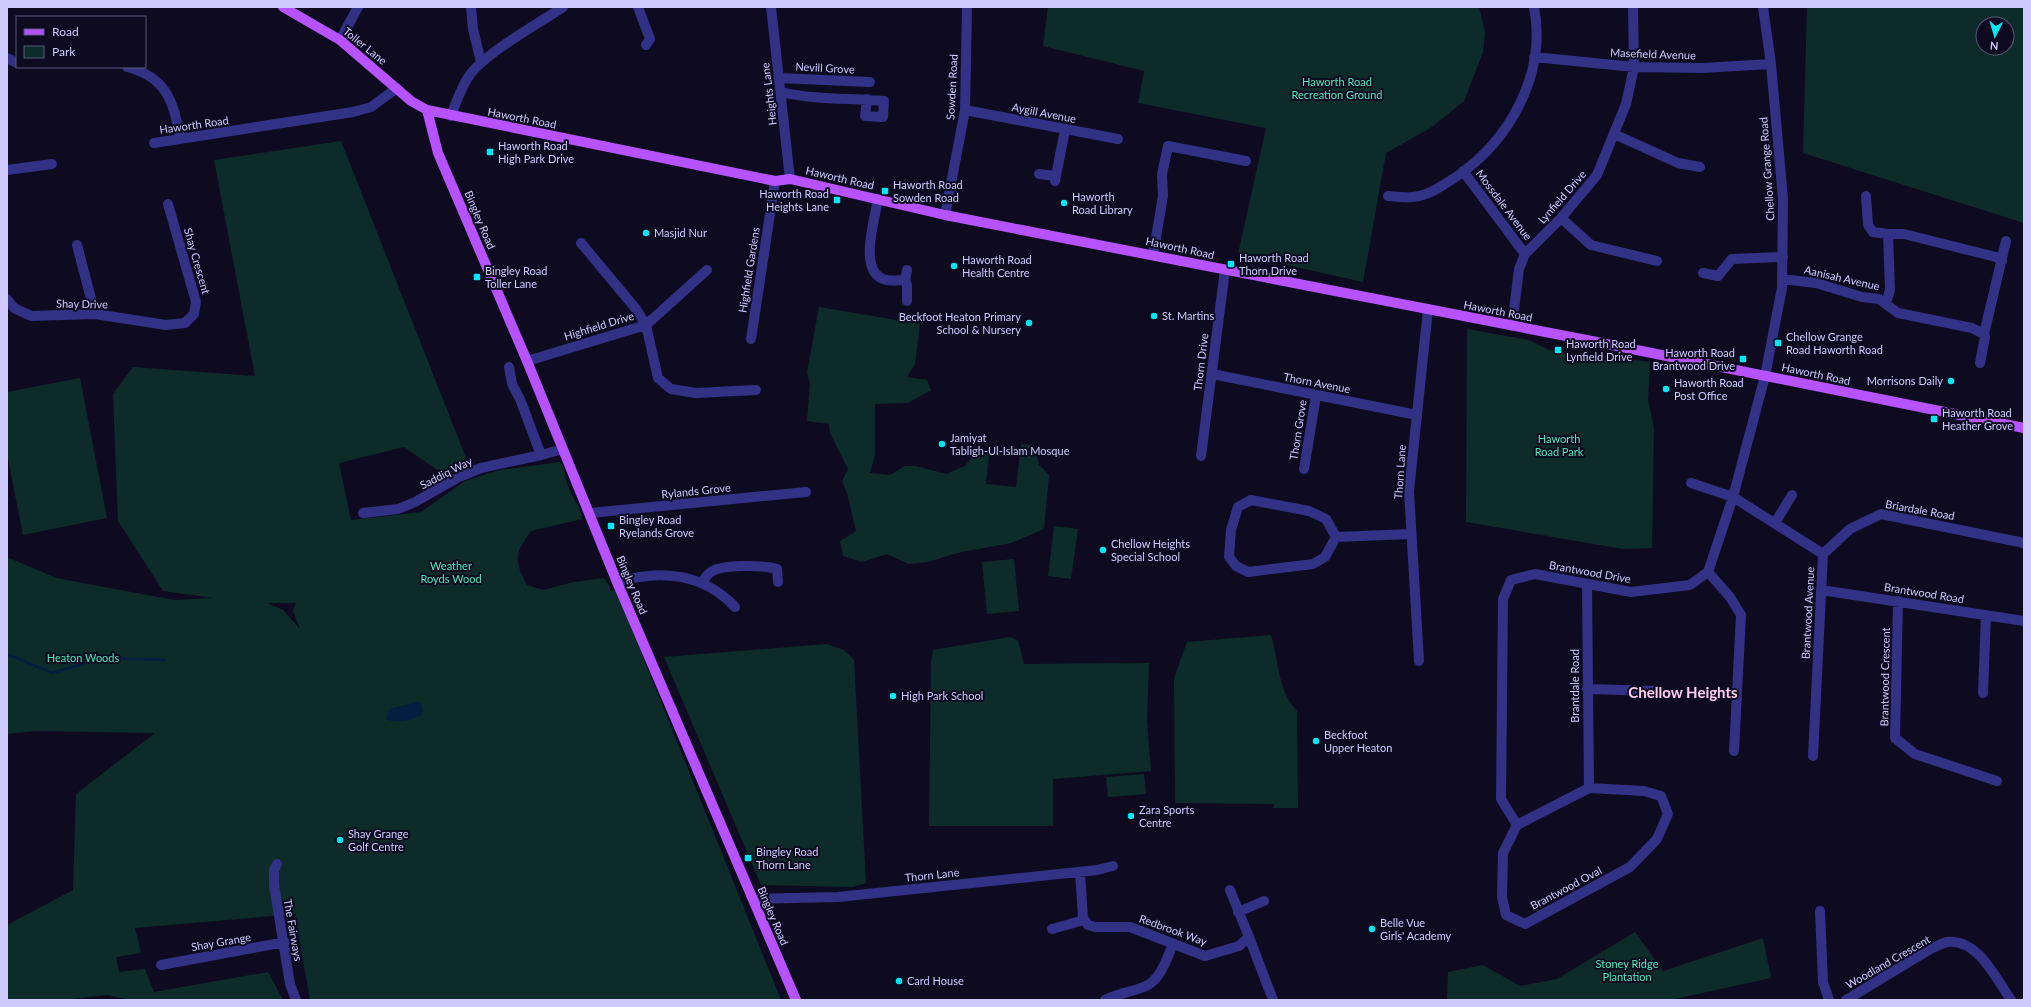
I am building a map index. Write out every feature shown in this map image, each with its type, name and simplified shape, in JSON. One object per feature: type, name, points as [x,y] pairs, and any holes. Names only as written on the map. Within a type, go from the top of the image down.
[{"type":"main road","name":"Toller Lane","points":[[283,7],[340,40],[411,101],[427,110]]},
{"type":"main road","name":"Haworth Road","points":[[427,110],[775,181],[790,179],[945,215],[1428,309],[2024,428]]},
{"type":"main road","name":"Bingley Road","points":[[427,110],[438,153],[527,361],[617,582],[796,1000]]},
{"type":"street","points":[[340,40],[358,7]]},
{"type":"street","points":[[471,7],[473,29],[481,62]]},
{"type":"street","points":[[451,116],[459,94],[469,76],[481,62],[563,7]]},
{"type":"street","points":[[638,7],[650,39],[646,45]]},
{"type":"street","name":"Heights Lane","points":[[771,7],[790,179]]},
{"type":"street","name":"Sowden Road","points":[[945,215],[965,110],[967,7]]},
{"type":"street","points":[[1388,196],[1413,197],[1435,190],[1463,171],[1488,151],[1511,120],[1529,85],[1534,57],[1537,21],[1534,7]]},
{"type":"street","name":"Lynfield Drive","points":[[1512,326],[1519,270],[1525,254],[1561,218],[1597,175],[1626,104],[1634,67],[1633,7]]},
{"type":"street","name":"Chellow Grange Road","points":[[1763,7],[1771,64],[1784,199],[1782,279],[1765,376]]},
{"type":"street","name":"Masefield Avenue","points":[[1534,57],[1634,67],[1702,68],[1771,64]]},
{"type":"street","points":[[7,58],[16,62]]},
{"type":"street","points":[[130,68],[147,75],[158,82],[166,91],[175,115],[180,138]]},
{"type":"street","name":"Nevill Grove","points":[[779,78],[870,82]]},
{"type":"street","name":"Haworth Road","points":[[154,143],[180,138],[236,132],[353,112],[371,107],[397,88]]},
{"type":"street","points":[[781,92],[802,97],[867,99]]},
{"type":"street","name":"Aygill Avenue","points":[[965,110],[1118,140]]},
{"type":"street","points":[[1039,174],[1055,178],[1065,130]]},
{"type":"street","points":[[1614,134],[1678,163],[1700,167]]},
{"type":"street","points":[[1153,255],[1163,196],[1162,174],[1168,146],[1246,161]]},
{"type":"street","points":[[7,170],[52,164]]},
{"type":"street","name":"Mossdale Avenue","points":[[1463,171],[1525,254]]},
{"type":"street","name":"Highfield Gardens","points":[[750,339],[775,181]]},
{"type":"street","points":[[1866,196],[1868,225],[1873,232],[1904,234],[1996,257],[2002,261]]},
{"type":"street","points":[[878,200],[869,252],[871,265],[876,274],[886,280],[906,275],[908,285],[907,301]]},
{"type":"street","name":"Shay Crescent","points":[[168,204],[196,302],[194,314],[185,323]]},
{"type":"street","points":[[1561,218],[1591,245],[1657,261]]},
{"type":"street","points":[[1886,303],[1890,290],[1888,234]]},
{"type":"street","points":[[1980,362],[1985,337],[1984,334],[2006,241]]},
{"type":"street","points":[[581,243],[636,309],[646,324],[658,378],[671,388],[696,393],[756,390]]},
{"type":"street","points":[[77,245],[95,314]]},
{"type":"street","points":[[1703,272],[1718,276],[1732,259],[1783,257]]},
{"type":"street","name":"Highfield Drive","points":[[527,361],[646,324],[707,270]]},
{"type":"street","name":"Thorn Drive","points":[[1201,456],[1226,270]]},
{"type":"street","name":"Aanisah Avenue","points":[[1782,279],[1822,284],[1862,297],[1879,299],[1898,313],[1972,328],[1984,334]]},
{"type":"street","name":"Shay Drive","points":[[7,299],[14,308],[31,316],[95,314],[166,324],[185,323]]},
{"type":"street","name":"Thorn Lane","points":[[1419,661],[1409,491],[1428,309]]},
{"type":"street","points":[[508,367],[512,384],[520,399],[541,455]]},
{"type":"street","name":"Thorn Avenue","points":[[1212,374],[1417,415]]},
{"type":"street","points":[[1734,751],[1741,615],[1730,597],[1708,572],[1733,497],[1765,376]]},
{"type":"street","name":"Thorn Grove","points":[[1304,469],[1316,396]]},
{"type":"street","name":"Saddiq Way","points":[[363,513],[398,509],[415,502],[459,476],[481,468],[563,449]]},
{"type":"street","name":"Brantwood Avenue","points":[[1690,483],[1733,497],[1822,554],[1813,756]]},
{"type":"street","name":"Rylands Grove","points":[[590,513],[806,492]]},
{"type":"street","points":[[1775,524],[1792,495]]},
{"type":"street","points":[[1251,500],[1309,511],[1326,518],[1336,537],[1326,557],[1313,564],[1248,572],[1236,566],[1228,556],[1231,530],[1238,506],[1251,500]]},
{"type":"street","name":"Briardale Road","points":[[1822,554],[1850,530],[1881,514],[2024,543]]},
{"type":"street","points":[[1336,537],[1411,534]]},
{"type":"street","points":[[702,582],[711,572],[722,568],[749,566],[777,569],[778,582]]},
{"type":"street","name":"Brantwood Drive","points":[[1517,825],[1501,799],[1503,599],[1511,580],[1535,574],[1630,592],[1690,584],[1708,572]]},
{"type":"street","points":[[617,582],[638,576],[654,574],[680,577],[702,582],[724,595],[735,607]]},
{"type":"street","name":"Brantdale Road","points":[[1587,584],[1589,788]]},
{"type":"street","name":"Brantwood Road","points":[[1821,590],[2024,621]]},
{"type":"street","name":"Brantwood Crescent","points":[[1898,601],[1895,738],[1915,754],[1997,781]]},
{"type":"street","points":[[1983,693],[1986,615]]},
{"type":"street","points":[[1587,689],[1658,691]]},
{"type":"street","points":[[1517,825],[1589,788]]},
{"type":"street","name":"Brantwood Oval","points":[[1517,825],[1503,853],[1502,897],[1506,915],[1525,924],[1630,867],[1657,839],[1668,814],[1661,796],[1644,791],[1589,788]]},
{"type":"street","name":"The Fairways","points":[[277,864],[274,870],[274,885],[278,915],[285,942],[290,984],[296,1000]]},
{"type":"street","name":"Thorn Lane","points":[[753,899],[838,898],[1080,872],[1113,866]]},
{"type":"street","points":[[1052,929],[1084,920],[1080,872]]},
{"type":"street","points":[[1230,890],[1273,1000]]},
{"type":"street","points":[[1238,912],[1264,901]]},
{"type":"street","points":[[1820,911],[1823,982],[1829,1000]]},
{"type":"street","name":"Redbrook Way","points":[[1084,920],[1088,926],[1095,928],[1130,927],[1205,956],[1239,946],[1249,937]]},
{"type":"street","name":"Shay Grange","points":[[161,965],[285,942]]},
{"type":"street","name":"Woodland Crescent","points":[[1846,1000],[1932,948],[1947,942],[1966,945],[1981,956],[2011,1000]]},
{"type":"street","points":[[1105,1000],[1117,994],[1147,986],[1160,972],[1172,944]]},
{"type":"green space","name":"Haworth Road Recreation Ground","points":[[1048,7],[1479,7],[1485,32],[1483,52],[1464,101],[1432,127],[1386,153],[1363,282],[1238,254],[1266,128],[1138,103],[1144,71],[1043,46]]},
{"type":"green space","points":[[1807,7],[2024,7],[2024,223],[1803,153]]},
{"type":"green space","points":[[341,141],[470,468],[445,475],[404,447],[339,463],[351,520],[421,512],[465,481],[500,470],[560,462],[569,488],[580,510],[582,519],[531,531],[521,546],[519,552],[518,563],[520,569],[527,585],[543,590],[574,582],[604,578],[610,587],[610,591],[616,590],[781,1000],[310,1000],[295,914],[135,928],[141,953],[116,957],[119,972],[145,969],[154,992],[268,972],[283,1000],[131,1000],[107,995],[63,1000],[7,1000],[7,925],[73,890],[76,794],[155,733],[36,731],[7,734],[7,557],[56,578],[174,600],[213,598],[163,591],[118,521],[113,394],[133,367],[255,376],[214,160]],"holes":[[[267,603],[296,603],[293,611],[300,629],[283,610]]]},
{"type":"green space","points":[[819,307],[920,324],[915,364],[907,377],[927,380],[931,390],[908,403],[875,404],[875,455],[870,473],[890,475],[905,466],[916,466],[946,474],[965,466],[978,449],[989,454],[986,484],[1016,487],[1021,444],[1034,445],[1039,465],[1049,475],[1044,529],[1011,543],[957,553],[928,562],[909,564],[887,554],[862,562],[843,556],[840,541],[856,531],[847,493],[842,481],[848,469],[830,433],[829,424],[807,421],[810,383],[807,373]]},
{"type":"green space","name":"Haworth Road Park","points":[[1467,329],[1529,340],[1549,350],[1601,360],[1619,358],[1650,362],[1648,400],[1654,428],[1652,548],[1623,549],[1466,522]]},
{"type":"green space","points":[[80,378],[107,518],[23,535],[7,454],[7,392]]},
{"type":"green space","points":[[1054,526],[1078,529],[1071,579],[1048,576]]},
{"type":"green space","points":[[1014,559],[1019,611],[987,614],[982,562]]},
{"type":"green space","points":[[1271,635],[1282,685],[1290,703],[1297,711],[1298,808],[1273,808],[1274,804],[1175,803],[1174,678],[1187,642]]},
{"type":"green space","points":[[1011,637],[1018,641],[1024,664],[1149,663],[1147,722],[1151,771],[1053,779],[1053,826],[929,826],[931,663],[933,650]]},
{"type":"green space","points":[[827,644],[844,650],[854,660],[866,883],[853,887],[761,885],[664,657]]},
{"type":"green space","points":[[1144,774],[1146,794],[1108,797],[1106,777]]},
{"type":"green space","name":"Stoney Ridge Plantation","points":[[1635,932],[1663,971],[1763,938],[1771,978],[1670,1000],[1447,1000],[1448,972],[1483,965],[1520,986],[1557,979]]},
{"type":"water","points":[[418,702],[421,703],[423,714],[410,720],[395,721],[386,719],[389,709]]},
{"type":"waterway","points":[[7,654],[52,673],[102,658],[165,660]]},
{"type":"place","name":"Haworth Road High Park Drive","points":[[490,152]]},
{"type":"place","name":"Haworth Road Sowden Road","points":[[885,191]]},
{"type":"place","name":"Haworth Road Heights Lane","points":[[837,200]]},
{"type":"place","name":"Haworth Road Library","points":[[1064,203]]},
{"type":"place","name":"Masjid Nur","points":[[646,233]]},
{"type":"place","name":"Haworth Road Thorn Drive","points":[[1231,264]]},
{"type":"place","name":"Haworth Road Health Centre","points":[[954,266]]},
{"type":"place","name":"Bingley Road Toller Lane","points":[[477,277]]},
{"type":"place","name":"St. Martins","points":[[1154,316]]},
{"type":"place","name":"Beckfoot Heaton Primary School & Nursery","points":[[1029,323]]},
{"type":"place","name":"Chellow Grange Road Haworth Road","points":[[1778,343]]},
{"type":"place","name":"Haworth Road Lynfield Drive","points":[[1558,350]]},
{"type":"place","name":"Haworth Road Brantwood Drive","points":[[1743,359]]},
{"type":"place","name":"Morrisons Daily","points":[[1951,381]]},
{"type":"place","name":"Haworth Road Post Office","points":[[1666,389]]},
{"type":"place","name":"Haworth Road Heather Grove","points":[[1934,419]]},
{"type":"place","name":"Jamiyat Tabligh-Ul-Islam Mosque","points":[[942,444]]},
{"type":"place","name":"Bingley Road Ryelands Grove","points":[[611,526]]},
{"type":"place","name":"Chellow Heights Special School","points":[[1103,550]]},
{"type":"place","name":"High Park School","points":[[893,696]]},
{"type":"place","name":"Beckfoot Upper Heaton","points":[[1316,741]]},
{"type":"place","name":"Zara Sports Centre","points":[[1131,816]]},
{"type":"place","name":"Shay Grange Golf Centre","points":[[340,840]]},
{"type":"place","name":"Bingley Road Thorn Lane","points":[[748,858]]},
{"type":"place","name":"Belle Vue Girls' Academy","points":[[1372,929]]},
{"type":"place","name":"Card House","points":[[899,981]]},
{"type":"district","name":"Chellow Heights","points":[[1683,693]]},
{"type":"park label","name":"Weather Royds Wood","points":[[451,572]]},
{"type":"park label","name":"Heaton Woods","points":[[83,658]]}]
